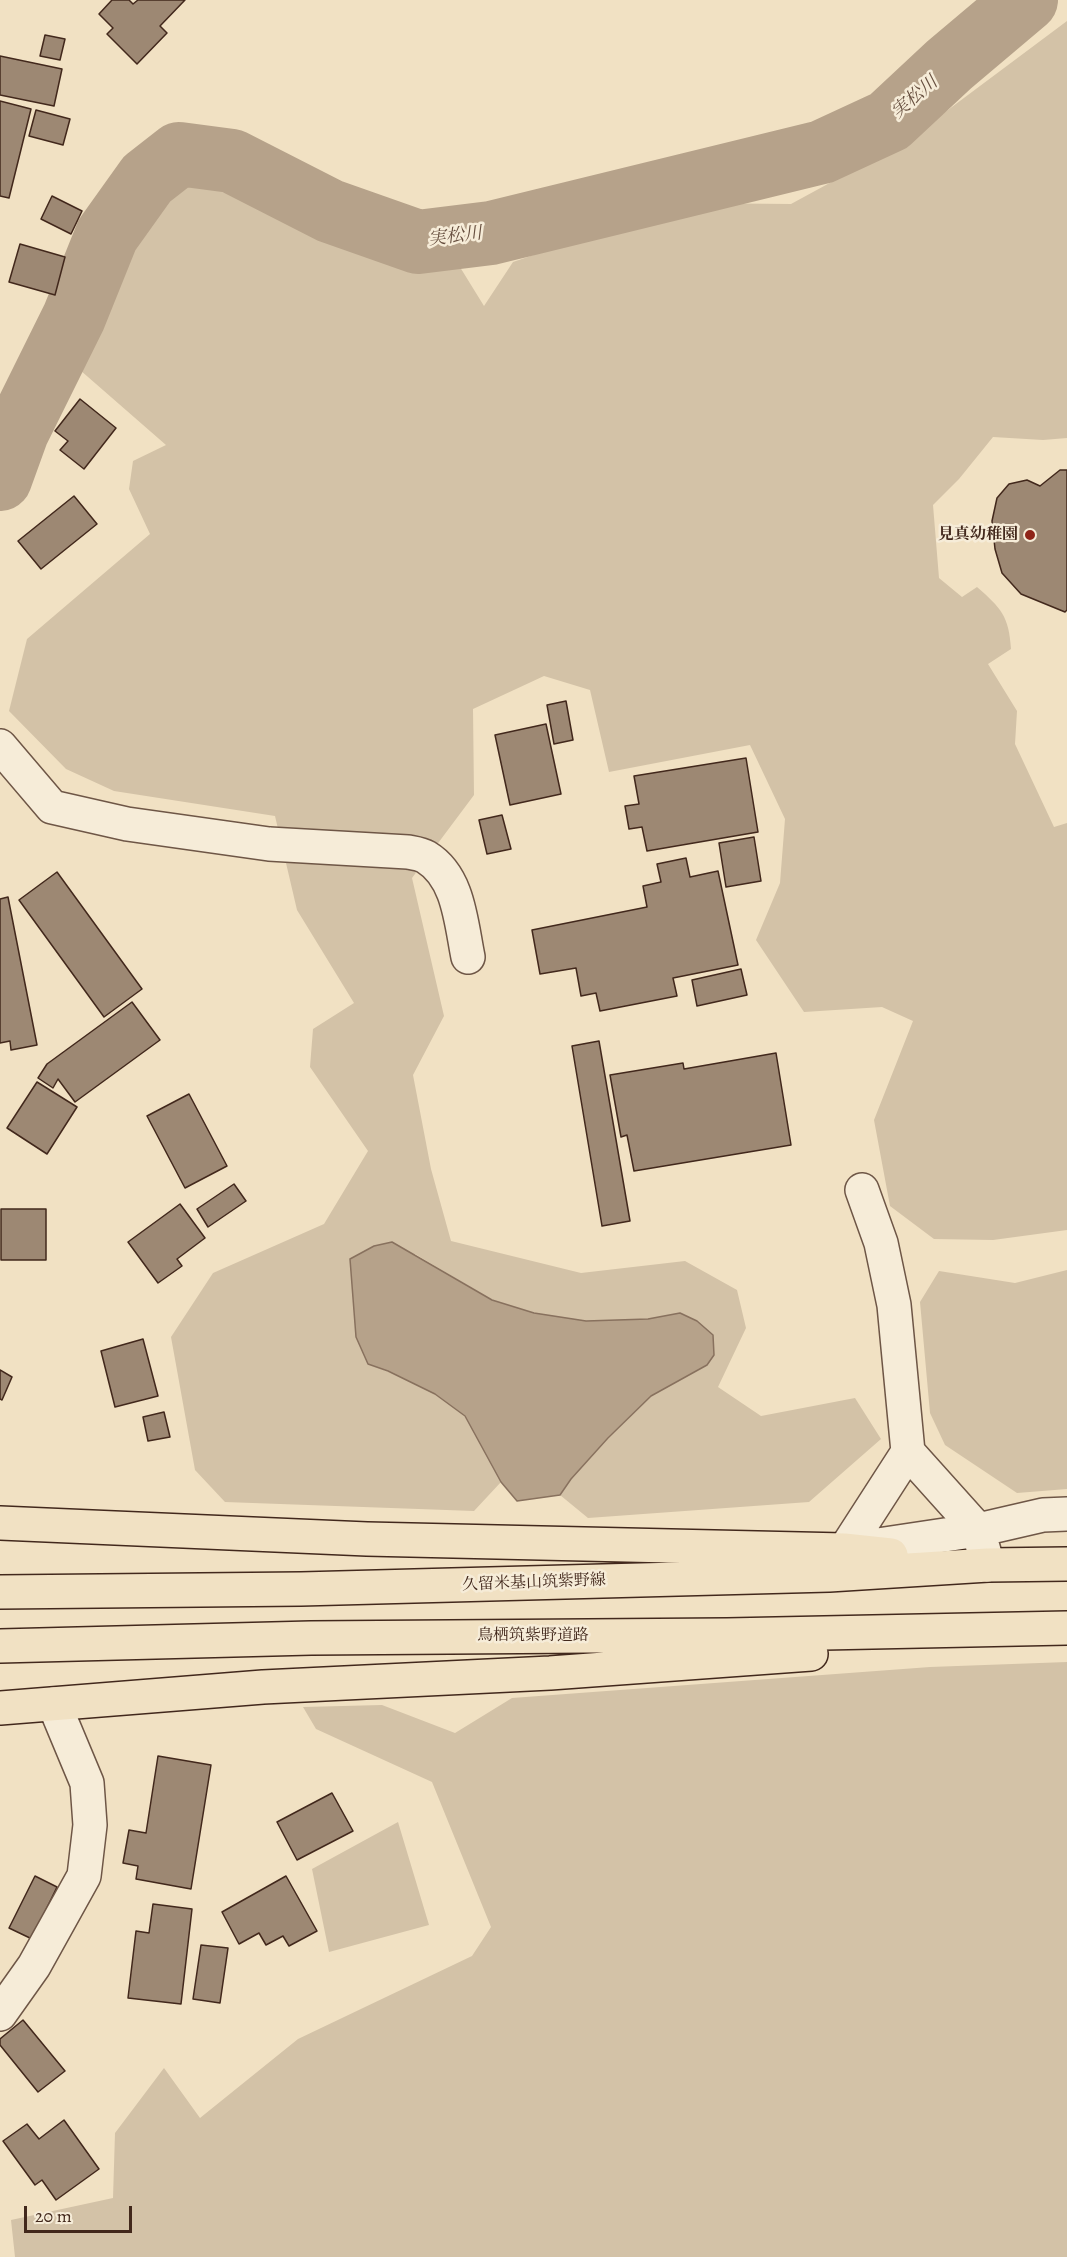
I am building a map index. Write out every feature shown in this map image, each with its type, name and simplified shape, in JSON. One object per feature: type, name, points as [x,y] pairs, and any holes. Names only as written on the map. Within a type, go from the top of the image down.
[{"type":"main road","points":[[0,1523],[836,1563],[1067,1564]]},
{"type":"main road","name":"久留米基山筑紫野線","points":[[0,1592],[301,1589],[836,1563]]},
{"type":"main road","points":[[0,1708],[263,1688],[550,1672],[827,1653],[1062,1628]]},
{"type":"main road","name":"鳥栖筑紫野道路","points":[[0,1646],[311,1638],[726,1635],[1062,1628]]},
{"type":"street","points":[[0,746],[52,807],[127,824],[269,843],[408,852],[425,856],[443,871],[454,892],[468,957]]},
{"type":"street","points":[[862,1190],[881,1243],[894,1305],[908,1452],[978,1530],[988,1565]]},
{"type":"street","points":[[836,1563],[908,1452]]},
{"type":"street","points":[[836,1563],[1043,1515],[1067,1514]]},
{"type":"street","points":[[0,2014],[34,1966],[84,1876],[90,1825],[87,1783],[54,1704]]},
{"type":"shaded area","points":[[1067,21],[1067,438],[1043,440],[993,437],[959,479],[933,505],[939,578],[962,597],[977,587],[998,607],[1006,620],[1011,649],[988,664],[1017,711],[1015,744],[1054,827],[1067,823],[1067,1230],[993,1240],[934,1239],[890,1206],[874,1120],[913,1021],[882,1007],[804,1012],[756,940],[780,883],[785,819],[750,745],[609,772],[590,690],[544,676],[473,709],[474,795],[412,878],[444,1016],[413,1075],[431,1169],[451,1241],[581,1273],[685,1261],[737,1290],[746,1328],[718,1387],[761,1416],[855,1398],[881,1439],[809,1502],[588,1518],[560,1495],[571,1479],[651,1396],[707,1365],[680,1313],[648,1319],[586,1321],[534,1313],[492,1300],[415,1254],[368,1364],[420,1386],[458,1409],[475,1432],[501,1482],[474,1511],[225,1502],[195,1470],[171,1337],[213,1273],[324,1224],[368,1151],[310,1067],[313,1029],[354,1003],[297,910],[275,816],[114,791],[66,769],[9,711],[27,639],[150,534],[129,489],[133,461],[166,445],[80,370],[144,216],[124,174],[184,130],[247,138],[426,223],[455,259],[484,306],[513,262],[686,203],[791,204],[905,142]]},
{"type":"shaded area","points":[[392,1242],[492,1300],[534,1313],[586,1321],[648,1319],[680,1313],[697,1321],[713,1335],[714,1355],[707,1365],[651,1396],[608,1438],[571,1479],[560,1495],[517,1501],[501,1482],[465,1416],[435,1394],[368,1364],[356,1337],[350,1259],[374,1246]]},
{"type":"shaded area","points":[[1067,1270],[1067,1489],[1017,1493],[945,1445],[930,1413],[920,1302],[939,1271],[1015,1283]]},
{"type":"shaded area","points":[[1067,1662],[1067,2257],[15,2257],[11,2220],[113,2198],[115,2133],[164,2068],[200,2118],[298,2039],[472,1956],[491,1927],[432,1782],[316,1729],[303,1707],[382,1705],[455,1733],[512,1698],[930,1667]]},
{"type":"shaded area","points":[[398,1822],[429,1925],[329,1952],[312,1869]]},
{"type":"building","points":[[112,0],[129,0],[133,4],[138,0],[185,0],[160,26],[167,33],[137,64],[107,34],[113,28],[99,14]]},
{"type":"building","points":[[45,35],[65,39],[60,60],[40,56]]},
{"type":"building","points":[[0,56],[62,69],[54,106],[0,95]]},
{"type":"building","points":[[0,101],[31,109],[9,198],[0,196]]},
{"type":"building","points":[[36,110],[70,119],[63,145],[29,136]]},
{"type":"building","points":[[52,196],[82,211],[71,234],[41,219]]},
{"type":"building","points":[[20,244],[65,257],[55,295],[9,282]]},
{"type":"building","points":[[80,399],[116,428],[84,469],[60,450],[68,441],[55,431]]},
{"type":"building","name":"見真幼稚園","points":[[1060,470],[1067,470],[1067,610],[1065,612],[1021,594],[1002,573],[995,549],[992,521],[997,498],[1009,484],[1027,480],[1040,486]]},
{"type":"building","points":[[74,496],[97,524],[41,569],[18,541]]},
{"type":"building","points":[[566,701],[573,740],[554,744],[547,705]]},
{"type":"building","points":[[546,724],[561,794],[510,805],[495,735]]},
{"type":"building","points":[[746,758],[758,832],[647,851],[642,827],[629,829],[625,806],[639,804],[634,776]]},
{"type":"building","points":[[502,815],[511,849],[487,854],[479,820]]},
{"type":"building","points":[[754,837],[761,881],[726,887],[719,843]]},
{"type":"building","points":[[686,858],[690,877],[718,871],[738,965],[673,978],[677,996],[600,1011],[596,993],[581,996],[576,968],[540,974],[532,930],[647,907],[643,886],[661,882],[657,864]]},
{"type":"building","points":[[57,872],[142,989],[104,1017],[19,900]]},
{"type":"building","points":[[8,897],[37,1045],[11,1050],[10,1041],[0,1043],[0,899]]},
{"type":"building","points":[[741,969],[747,995],[697,1006],[692,980]]},
{"type":"building","points":[[132,1002],[160,1040],[75,1102],[58,1079],[53,1088],[38,1078],[47,1064]]},
{"type":"building","points":[[599,1041],[630,1221],[602,1226],[572,1046]]},
{"type":"building","points":[[776,1053],[791,1145],[634,1171],[627,1135],[621,1137],[610,1075],[683,1063],[684,1069]]},
{"type":"building","points":[[37,1082],[77,1107],[47,1154],[7,1128]]},
{"type":"building","points":[[189,1094],[227,1166],[185,1188],[147,1116]]},
{"type":"building","points":[[234,1184],[246,1201],[208,1227],[197,1209]]},
{"type":"building","points":[[180,1204],[205,1238],[177,1259],[182,1266],[158,1283],[128,1242]]},
{"type":"building","points":[[1,1209],[46,1209],[46,1260],[1,1260]]},
{"type":"building","points":[[143,1339],[158,1396],[115,1407],[101,1351]]},
{"type":"building","points":[[0,1370],[12,1377],[2,1400],[0,1399]]},
{"type":"building","points":[[164,1412],[170,1437],[148,1441],[143,1417]]},
{"type":"building","points":[[158,1756],[211,1765],[191,1889],[136,1879],[138,1866],[123,1863],[129,1830],[146,1833]]},
{"type":"building","points":[[332,1793],[353,1831],[297,1860],[277,1822]]},
{"type":"building","points":[[35,1876],[57,1887],[32,1939],[9,1928]]},
{"type":"building","points":[[286,1876],[317,1931],[289,1946],[283,1936],[266,1945],[259,1933],[239,1944],[222,1912]]},
{"type":"building","points":[[153,1904],[192,1909],[181,2004],[128,1998],[136,1931],[149,1933]]},
{"type":"building","points":[[201,1945],[228,1948],[220,2003],[193,1999]]},
{"type":"building","points":[[23,2020],[65,2071],[38,2092],[0,2045],[0,2039]]},
{"type":"building","points":[[64,2120],[99,2169],[56,2200],[42,2180],[35,2185],[3,2141],[27,2124],[39,2139]]},
{"type":"waterway","name":"実松川","points":[[0,479],[17,432],[74,317],[107,235],[147,179],[179,154],[232,161],[330,211],[418,242],[491,233],[822,152],[889,121],[949,65],[1026,0]]},
{"type":"place","name":"見真幼稚園","points":[[1030,535]]}]
